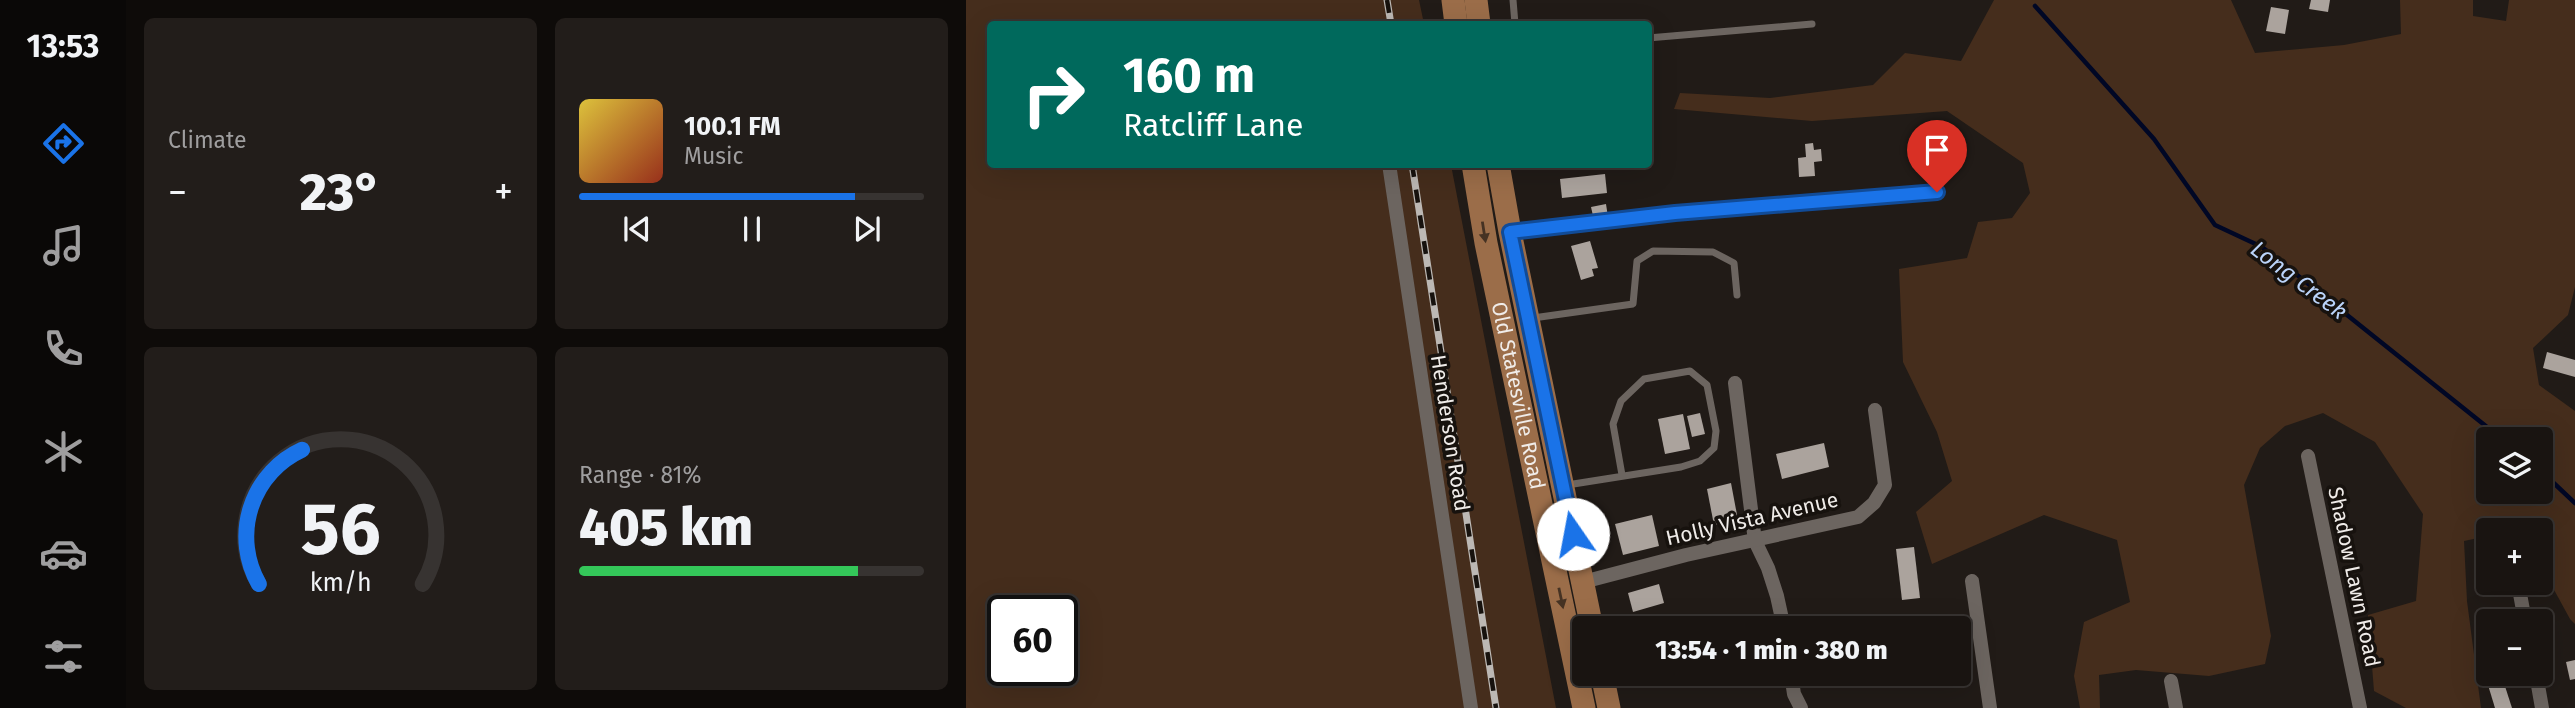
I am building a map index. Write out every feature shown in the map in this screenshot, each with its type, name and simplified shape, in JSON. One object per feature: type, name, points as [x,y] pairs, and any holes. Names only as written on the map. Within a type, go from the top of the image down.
[{"type":"main road","points":[[1453,0],[1456,21]]},
{"type":"main road","points":[[1476,0],[1479,21]]},
{"type":"main road","name":"Old Statesville Road","points":[[1475,168],[1486,243],[1584,708]]},
{"type":"main road","name":"Old Statesville Road","points":[[1500,168],[1510,232],[1590,616]]},
{"type":"main road","points":[[1604,686],[1609,708]]},
{"type":"street","name":"Henderson Road","points":[[1391,168],[1471,708]]},
{"type":"street","points":[[1510,232],[1675,213],[1937,192]]},
{"type":"street","points":[[1735,383],[1755,541],[1777,596],[1781,616]]},
{"type":"street","name":"Holly Vista Avenue","points":[[1583,582],[1686,555],[1858,517],[1874,503],[1885,485],[1875,410]]},
{"type":"street","name":"Shadow Lawn Road","points":[[2308,456],[2360,708]]},
{"type":"street","points":[[1972,581],[1990,708]]},
{"type":"street","points":[[2171,681],[2176,708]]},
{"type":"street","points":[[1793,686],[1801,708]]},
{"type":"street","points":[[2538,686],[2542,708]]},
{"type":"lane","points":[[1513,0],[1515,21]]},
{"type":"lane","points":[[1652,38],[1812,24]]},
{"type":"lane","points":[[1529,319],[1633,304],[1637,261],[1653,251],[1713,252],[1734,263],[1737,295]]},
{"type":"lane","points":[[1563,486],[1700,461],[1714,448],[1716,430],[1707,385],[1690,371],[1644,379],[1621,401],[1613,424],[1622,475]]},
{"type":"shaded area","points":[[966,0],[1419,0],[1423,21],[987,21],[987,168],[1452,168],[1556,708],[966,708]]},
{"type":"shaded area","points":[[1994,0],[2231,0],[2255,53],[2344,45],[2401,34],[2400,0],[2473,0],[2473,16],[2506,21],[2509,0],[2575,0],[2575,287],[2568,315],[2533,348],[2539,385],[2575,411],[2575,624],[2553,588],[2553,518],[2476,518],[2476,538],[2464,541],[2467,601],[2476,686],[2481,708],[2406,708],[2374,691],[2368,615],[2416,601],[2423,514],[2375,442],[2323,413],[2285,426],[2260,448],[2244,485],[2271,636],[2265,664],[2209,676],[2136,670],[2099,675],[2100,708],[2080,708],[2074,676],[2084,622],[2130,602],[2117,540],[2044,515],[1932,564],[1916,512],[1952,481],[1937,432],[1903,362],[1899,269],[1967,258],[1978,222],[2012,218],[2030,193],[2023,163],[1947,111],[1812,121],[1674,109],[1680,93],[1770,98],[1873,85],[1905,53],[1961,61]]},
{"type":"building","points":[[2311,0],[2330,0],[2328,12],[2309,9]]},
{"type":"building","points":[[2271,7],[2289,10],[2285,34],[2266,31]]},
{"type":"building","points":[[1813,143],[1814,150],[1821,149],[1822,161],[1814,162],[1815,176],[1799,177],[1798,158],[1806,157],[1805,144]]},
{"type":"building","points":[[1605,174],[1607,193],[1562,198],[1560,179]]},
{"type":"building","points":[[1606,204],[1608,217],[1594,220],[1591,207]]},
{"type":"building","points":[[1590,241],[1598,268],[1592,269],[1594,276],[1581,280],[1571,246]]},
{"type":"building","points":[[2547,352],[2575,360],[2575,377],[2543,368]]},
{"type":"building","points":[[1700,413],[1705,434],[1692,437],[1687,416]]},
{"type":"building","points":[[1683,414],[1690,449],[1665,454],[1658,419]]},
{"type":"building","points":[[1824,443],[1829,467],[1782,479],[1776,454]]},
{"type":"building","points":[[1731,483],[1738,520],[1714,525],[1707,489]]},
{"type":"building","points":[[1652,515],[1659,546],[1623,555],[1615,524]]},
{"type":"building","points":[[1914,547],[1920,598],[1902,600],[1896,549]]},
{"type":"building","points":[[1659,584],[1664,603],[1633,612],[1628,593]]},
{"type":"building","points":[[2575,660],[2575,679],[2570,680],[2566,662]]},
{"type":"building","points":[[2488,686],[2505,686],[2512,708],[2495,708]]},
{"type":"waterway","name":"Long Creek","points":[[2035,6],[2154,139],[2215,225],[2262,247],[2487,427]]},
{"type":"waterway","name":"Long Creek","points":[[2553,482],[2575,503]]},
{"type":"railway","points":[[1387,0],[1390,21]]},
{"type":"railway","points":[[1413,168],[1496,708]]},
{"type":"route","points":[[1573,534],[1510,232],[1675,213],[1937,192]]}]
